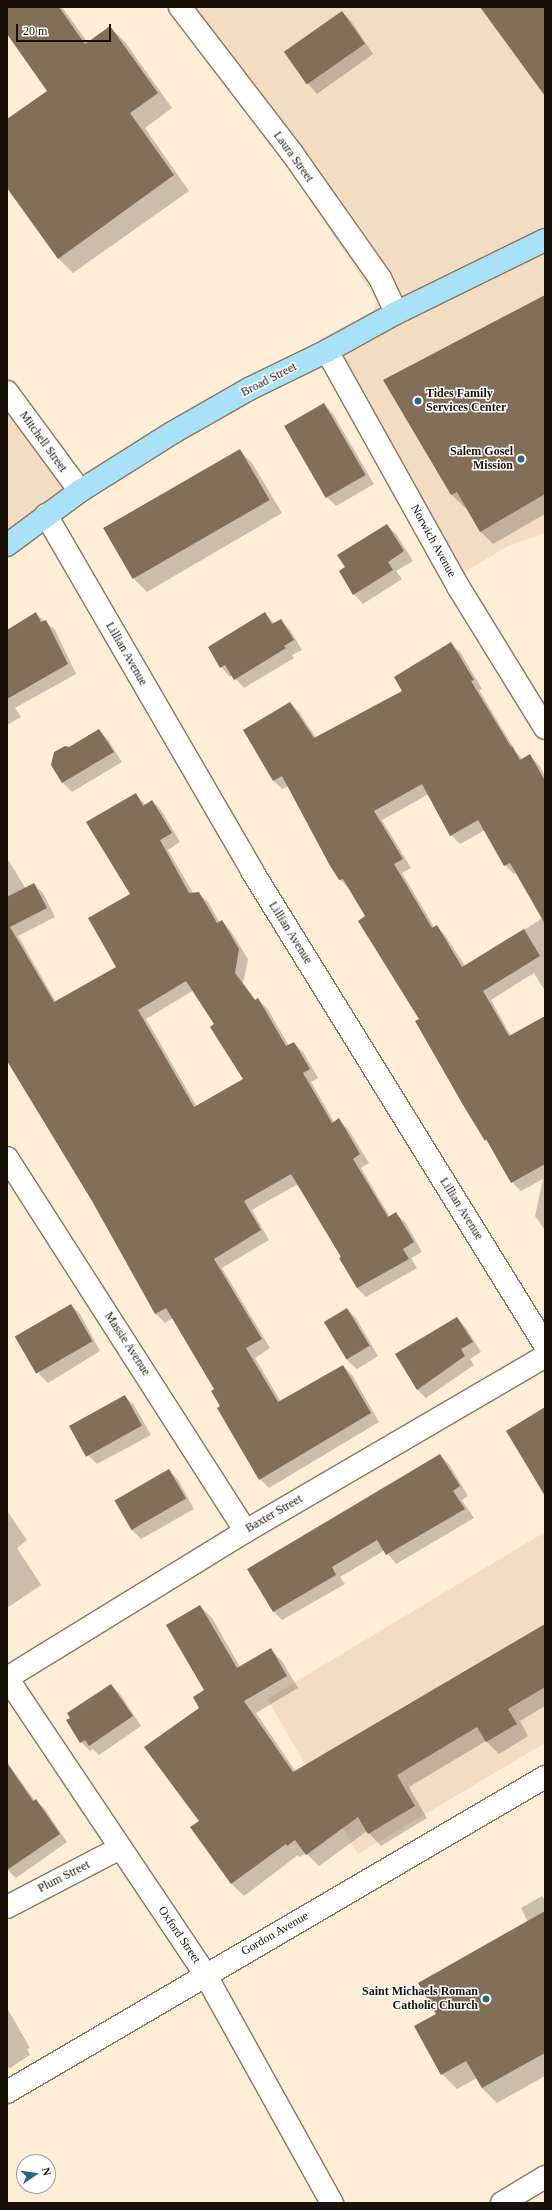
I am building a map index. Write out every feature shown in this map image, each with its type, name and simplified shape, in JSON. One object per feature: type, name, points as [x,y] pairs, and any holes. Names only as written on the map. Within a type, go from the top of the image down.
[{"type":"main road","name":"Broad Street","points":[[7,545],[80,491],[172,433],[223,404],[327,351],[396,313],[545,240]]},
{"type":"street","name":"Laura Street","points":[[180,7],[292,153],[376,272],[396,313]]},
{"type":"street","name":"Norwich Avenue","points":[[327,351],[459,588],[545,728]]},
{"type":"street","name":"Mitchell Street","points":[[7,392],[80,491]]},
{"type":"street","name":"Lillian Avenue","points":[[46,515],[252,871],[545,1345]]},
{"type":"street","name":"Massie Avenue","points":[[7,1158],[246,1531]]},
{"type":"street","name":"Baxter Street","points":[[7,1678],[246,1531],[545,1356]]},
{"type":"street","name":"Oxford Street","points":[[7,1678],[205,1974],[332,2203]]},
{"type":"street","name":"Gordon Avenue","points":[[7,2092],[205,1974],[545,1776]]},
{"type":"street","name":"Plum Street","points":[[7,1907],[120,1848]]},
{"type":"street","points":[[502,2203],[545,2177]]},
{"type":"shaded area","points":[[181,7],[545,7],[545,533],[508,546],[456,577],[315,347],[320,339],[373,311],[377,301]]},
{"type":"shaded area","points":[[7,388],[74,480],[46,506],[27,516],[7,530]]},
{"type":"shaded area","points":[[545,1532],[545,1743],[358,1854],[267,1699]]},
{"type":"building","points":[[7,7],[59,7],[85,44],[110,26],[158,93],[130,113],[174,175],[58,259],[7,188],[7,119],[47,91],[7,34]]},
{"type":"building","points":[[480,7],[545,7],[545,96]]},
{"type":"building","points":[[342,11],[365,44],[307,84],[284,52]]},
{"type":"building","points":[[545,295],[545,494],[480,532],[457,492],[451,495],[383,380]]},
{"type":"building","points":[[324,403],[366,475],[326,498],[284,426]]},
{"type":"building","points":[[240,449],[270,500],[133,579],[103,528]]},
{"type":"building","points":[[387,524],[404,551],[388,562],[393,570],[353,595],[339,571],[345,567],[337,555]]},
{"type":"building","points":[[36,612],[41,622],[46,620],[68,664],[7,699],[7,630]]},
{"type":"building","points":[[265,612],[272,624],[281,619],[294,640],[284,646],[286,648],[234,680],[225,665],[220,668],[208,647]]},
{"type":"building","points":[[451,642],[474,680],[471,681],[511,747],[512,746],[520,760],[530,754],[545,781],[545,924],[510,863],[504,866],[478,820],[450,836],[422,784],[374,811],[403,859],[394,864],[432,928],[437,925],[462,967],[524,929],[540,956],[483,991],[509,1036],[545,1016],[545,1164],[511,1183],[486,1139],[485,1141],[463,1105],[415,1021],[419,1019],[358,921],[365,916],[343,879],[339,880],[329,864],[282,776],[273,781],[243,730],[290,702],[314,738],[402,691],[394,677]]},
{"type":"building","points":[[99,729],[114,752],[62,783],[51,765],[54,752],[65,746],[69,747]]},
{"type":"building","points":[[136,793],[143,806],[152,800],[172,833],[160,840],[189,893],[199,892],[217,923],[222,920],[239,949],[235,973],[255,1000],[258,998],[286,1046],[294,1042],[310,1069],[303,1073],[332,1123],[339,1118],[360,1154],[353,1159],[388,1217],[396,1212],[414,1242],[403,1249],[409,1259],[357,1288],[339,1258],[341,1257],[291,1174],[244,1201],[261,1230],[214,1259],[262,1339],[246,1348],[278,1402],[343,1365],[371,1413],[259,1480],[217,1408],[220,1406],[211,1391],[214,1389],[166,1308],[155,1314],[92,1201],[7,1061],[7,897],[34,883],[47,908],[10,927],[54,1002],[116,967],[88,918],[130,894],[86,822]],"holes":[[[186,981],[214,1024],[210,1027],[243,1079],[194,1107],[138,1010]]]},
{"type":"building","points":[[71,1304],[92,1341],[36,1374],[15,1336]]},
{"type":"building","points":[[347,1308],[370,1346],[347,1360],[324,1322]]},
{"type":"building","points":[[457,1317],[473,1342],[461,1349],[465,1356],[417,1390],[395,1354]]},
{"type":"building","points":[[125,1395],[142,1426],[86,1457],[69,1426]]},
{"type":"building","points":[[545,1407],[545,1496],[506,1431]]},
{"type":"building","points":[[440,1454],[460,1486],[453,1491],[465,1509],[386,1555],[377,1540],[332,1567],[336,1575],[273,1612],[247,1569]]},
{"type":"building","points":[[169,1469],[186,1498],[131,1530],[114,1500]]},
{"type":"building","points":[[200,1605],[237,1668],[271,1648],[287,1676],[244,1701],[293,1772],[545,1624],[545,1687],[508,1709],[517,1724],[486,1742],[477,1727],[397,1775],[415,1806],[368,1834],[358,1817],[306,1855],[295,1840],[287,1846],[286,1844],[231,1884],[190,1827],[199,1821],[144,1747],[199,1708],[193,1697],[204,1690],[166,1625]]},
{"type":"building","points":[[111,1684],[133,1716],[89,1746],[85,1740],[80,1743],[66,1720],[70,1718],[67,1713]]},
{"type":"building","points":[[7,1763],[33,1801],[36,1799],[60,1834],[7,1870]]},
{"type":"building","name":"Saint Michaels Roman Catholic Church","points":[[545,1911],[545,2053],[482,2088],[466,2061],[441,2075],[414,2026],[436,2014],[418,1983]]},
{"type":"place","name":"Tides Family Services Center","points":[[418,401]]},
{"type":"place","name":"Salem Gosel Mission","points":[[521,459]]},
{"type":"place","name":"Saint Michaels Roman Catholic Church","points":[[486,1999]]}]
